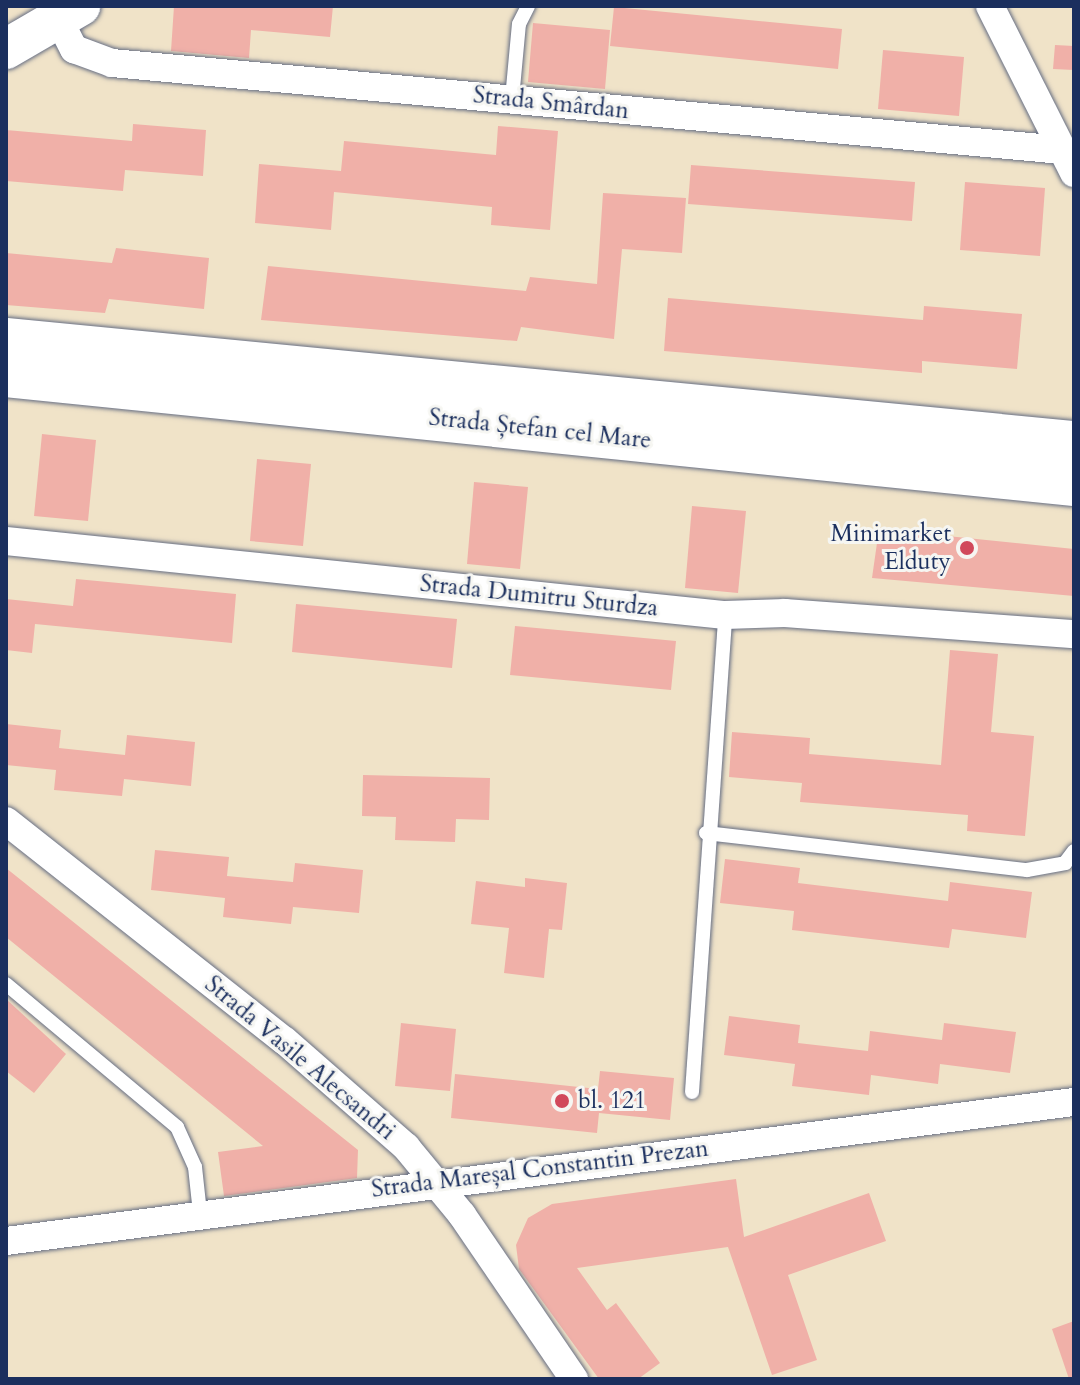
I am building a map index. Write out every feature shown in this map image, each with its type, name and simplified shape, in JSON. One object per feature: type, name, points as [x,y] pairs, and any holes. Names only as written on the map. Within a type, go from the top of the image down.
[{"type":"main road","points":[[6,49],[70,13]]},
{"type":"main road","name":"Strada Ștefan cel Mare","points":[[6,340],[1074,443]]},
{"type":"main road","name":"Strada Ștefan cel Mare","points":[[6,375],[1074,484]]},
{"type":"street","points":[[990,6],[1070,158]]},
{"type":"street","name":"Strada Smârdan","points":[[70,13],[74,49],[112,63],[512,99],[1070,158]]},
{"type":"street","name":"Strada Dumitru Sturdza","points":[[6,541],[725,615],[785,613],[1074,634]]},
{"type":"street","name":"Strada Vasile Alecsandri","points":[[6,821],[303,1056],[379,1122],[437,1182],[574,1379]]},
{"type":"street","name":"Strada Mareșal Constantin Prezan","points":[[6,1241],[437,1182],[1070,1108]]},
{"type":"lane","points":[[512,99],[519,24],[528,6]]},
{"type":"lane","points":[[692,1092],[706,833],[725,615]]},
{"type":"lane","points":[[706,833],[1027,870],[1065,863],[1074,851]]},
{"type":"lane","points":[[6,984],[177,1127],[195,1167],[200,1213]]},
{"type":"building","points":[[174,6],[333,6],[330,37],[251,30],[249,58],[171,51]]},
{"type":"building","points":[[614,7],[842,29],[838,69],[610,46]]},
{"type":"building","points":[[533,23],[610,30],[605,89],[528,82]]},
{"type":"building","points":[[1055,45],[1074,46],[1074,70],[1053,69]]},
{"type":"building","points":[[883,50],[964,57],[959,116],[878,109]]},
{"type":"building","points":[[133,124],[206,130],[203,176],[125,170],[123,191],[6,181],[6,130],[132,141]]},
{"type":"building","points":[[498,126],[558,131],[550,230],[491,225],[492,207],[334,192],[331,230],[255,223],[259,164],[341,171],[344,141],[496,155]]},
{"type":"building","points":[[691,165],[915,182],[912,221],[688,204]]},
{"type":"building","points":[[965,182],[1045,188],[1040,256],[960,250]]},
{"type":"building","points":[[603,193],[686,198],[682,253],[622,249],[614,339],[521,327],[517,341],[261,320],[268,266],[526,291],[530,277],[597,284]]},
{"type":"building","points":[[116,248],[209,258],[204,309],[109,299],[105,313],[6,305],[6,253],[112,263]]},
{"type":"building","points":[[668,298],[923,320],[924,306],[1022,314],[1017,369],[922,361],[922,373],[664,351]]},
{"type":"building","points":[[42,434],[96,440],[88,521],[34,516]]},
{"type":"building","points":[[257,459],[311,464],[303,546],[250,541]]},
{"type":"building","points":[[474,482],[528,487],[520,569],[467,564]]},
{"type":"building","points":[[692,506],[746,511],[738,593],[685,588]]},
{"type":"building","points":[[879,529],[1074,549],[1074,596],[872,578]]},
{"type":"building","points":[[76,579],[236,594],[232,643],[35,624],[32,653],[6,650],[6,599],[73,606]]},
{"type":"building","points":[[296,604],[457,619],[452,668],[292,652]]},
{"type":"building","points":[[515,626],[676,641],[671,690],[510,675]]},
{"type":"building","points":[[950,650],[998,654],[991,732],[1034,736],[1025,836],[967,831],[968,815],[800,802],[802,783],[729,777],[732,732],[810,738],[809,754],[941,765]]},
{"type":"building","points":[[6,724],[61,730],[59,748],[125,755],[127,735],[195,742],[191,786],[124,779],[122,796],[54,790],[56,770],[6,765]]},
{"type":"building","points":[[363,775],[490,778],[489,820],[456,819],[455,842],[395,840],[396,817],[362,816]]},
{"type":"building","points":[[155,850],[229,857],[227,876],[293,882],[295,863],[363,870],[359,913],[293,907],[291,924],[223,917],[225,898],[151,890]]},
{"type":"building","points":[[725,859],[800,868],[798,883],[948,901],[950,882],[1032,892],[1026,938],[952,929],[949,948],[792,930],[794,911],[720,903]]},
{"type":"building","points":[[6,868],[358,1150],[357,1178],[224,1196],[218,1152],[263,1146],[6,937]]},
{"type":"building","points":[[525,878],[567,883],[562,930],[549,929],[544,978],[504,973],[509,928],[471,924],[476,881],[525,887]]},
{"type":"building","points":[[6,999],[66,1054],[34,1093],[6,1071]]},
{"type":"building","points":[[729,1016],[800,1025],[798,1043],[868,1051],[870,1031],[942,1040],[944,1023],[1016,1032],[1010,1073],[940,1064],[938,1084],[871,1075],[869,1095],[792,1086],[795,1064],[724,1055]]},
{"type":"building","points":[[401,1023],[456,1029],[450,1091],[395,1086]]},
{"type":"building","name":"bl. 121","points":[[600,1071],[674,1078],[670,1120],[599,1113],[597,1133],[451,1118],[455,1074],[598,1089]]},
{"type":"building","points":[[736,1179],[744,1237],[869,1193],[886,1241],[788,1275],[817,1360],[772,1375],[728,1247],[577,1268],[607,1310],[616,1303],[660,1363],[638,1379],[599,1379],[519,1269],[516,1245],[528,1218],[552,1204]]},
{"type":"building","points":[[1074,1321],[1074,1379],[1069,1379],[1052,1329]]},
{"type":"place","name":"Minimarket Elduty","points":[[967,548]]},
{"type":"place","name":"bl. 121","points":[[562,1101]]}]
